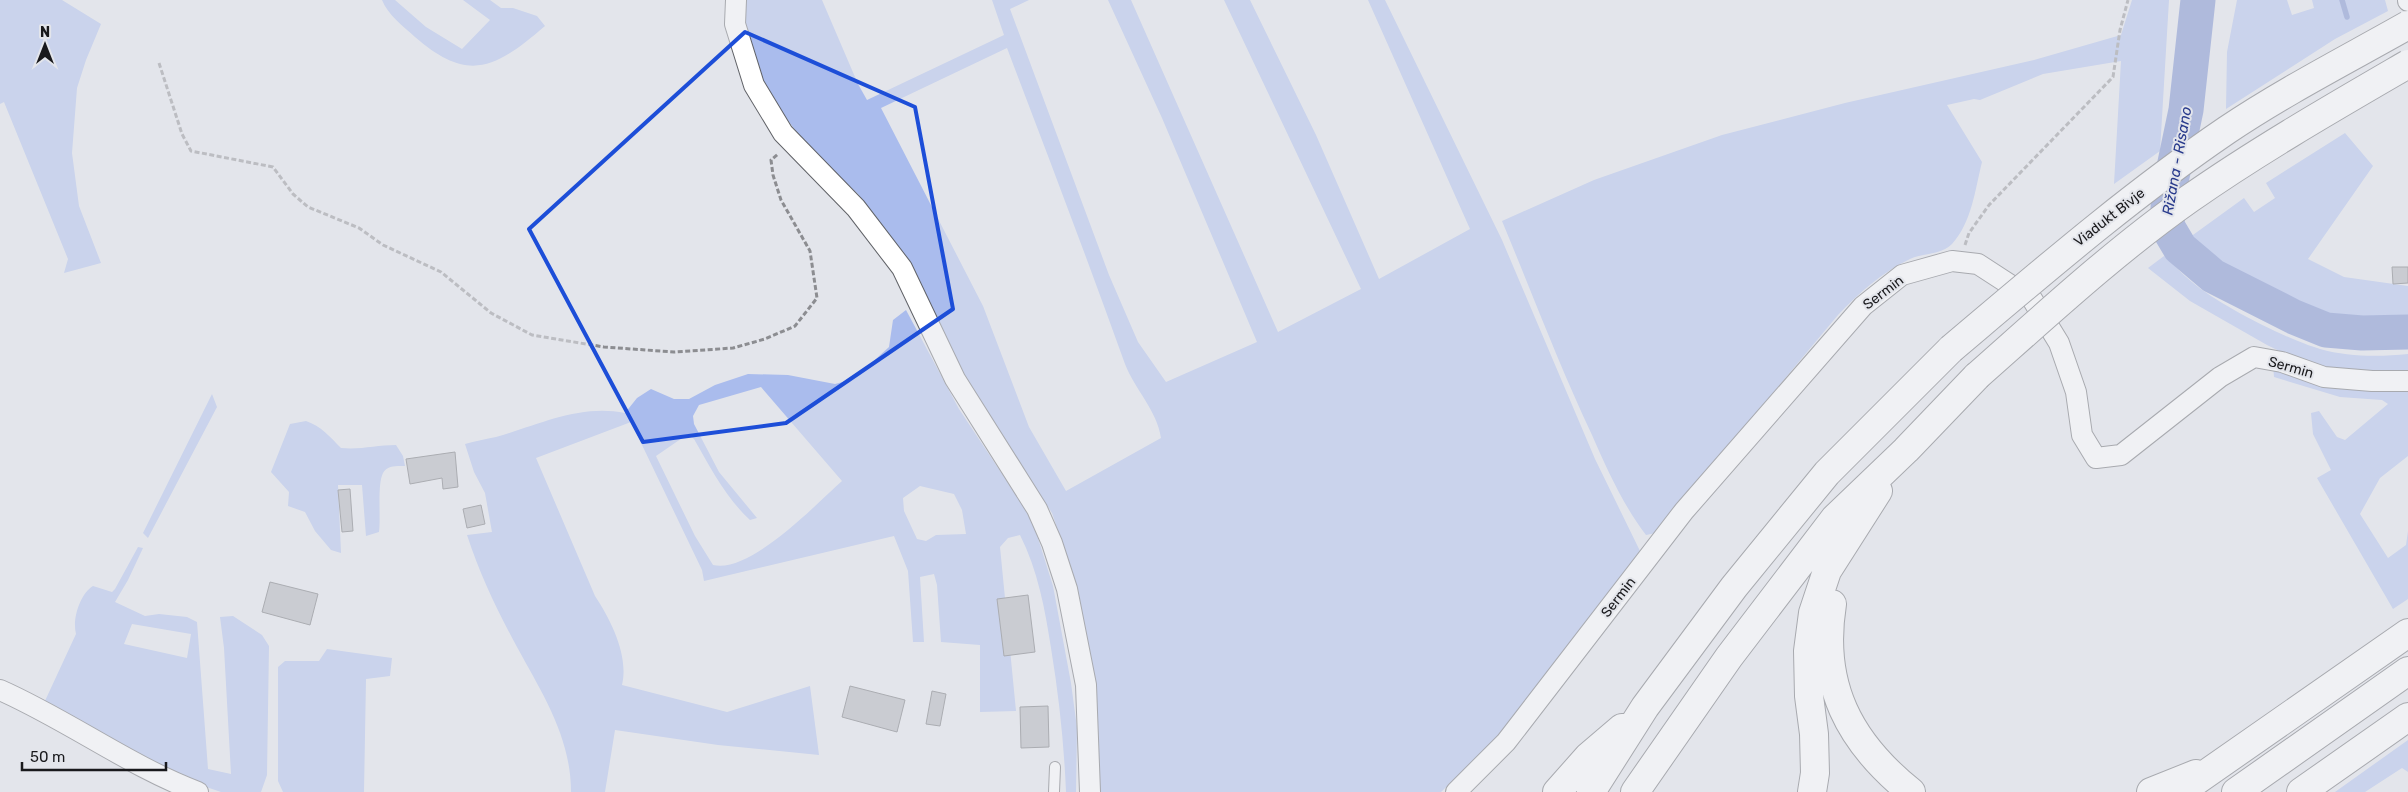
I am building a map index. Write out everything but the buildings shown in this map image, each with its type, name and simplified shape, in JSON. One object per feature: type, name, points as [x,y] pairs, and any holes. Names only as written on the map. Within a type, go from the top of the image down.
[{"type":"main road","name":"Viadukt Bivje","points":[[1646,707],[1734,587],[1828,473],[1951,349],[2070,248],[2151,184],[2229,129],[2316,76],[2408,25]]},
{"type":"main road","points":[[1636,792],[1729,657],[1835,518],[1906,450],[1977,376],[2084,282],[2188,200],[2267,148],[2408,64]]},
{"type":"main road","points":[[1812,792],[1815,773],[1814,734],[1809,696],[1808,651],[1813,613],[1827,571],[1906,450]]},
{"type":"main road","points":[[1874,497],[1834,590],[1828,629],[1830,665],[1837,693],[1851,727],[1867,751],[1890,775],[1911,792]]},
{"type":"main road","points":[[2180,792],[2408,633]]},
{"type":"main road","points":[[2236,792],[2408,671]]},
{"type":"main road","points":[[1557,792],[1588,757],[1646,707]]},
{"type":"main road","points":[[1591,792],[1646,707]]},
{"type":"main road","points":[[2301,792],[2408,717]]},
{"type":"main road","points":[[2151,792],[2225,762]]},
{"type":"street","points":[[736,0],[735,24],[754,85],[783,133],[856,208],[902,268],[955,379],[1037,509],[1052,543],[1067,589],[1086,685],[1090,792]]},
{"type":"street","name":"Sermin","points":[[1456,792],[1506,742],[1684,511],[1863,306],[1902,275],[1952,261],[1978,264],[2032,300],[2059,343],[2076,392],[2082,436],[2096,458],[2121,455],[2220,377],[2254,357],[2282,362],[2324,377],[2372,381],[2408,381]]},
{"type":"street","points":[[0,690],[27,702],[166,780],[198,792]]},
{"type":"lane","points":[[1054,792],[1055,767]]},
{"type":"path","points":[[1960,262],[1969,233],[1989,205],[2113,78],[2120,30],[2128,0]]},
{"type":"path","points":[[159,63],[182,134],[191,151],[273,167],[293,194],[308,207],[359,228],[383,245],[442,272],[491,313],[532,335],[604,347],[674,352],[733,348],[765,340],[794,326],[817,298],[810,252],[781,200],[773,175],[771,160],[791,142]]},
{"type":"highlighted area","points":[[745,32],[915,107],[953,309],[786,423],[643,442],[529,229]]},
{"type":"shaded area","points":[[0,0],[62,0],[101,24],[77,88],[72,153],[79,206],[101,263],[64,273],[68,259],[4,102],[0,104]]},
{"type":"shaded area","points":[[382,0],[395,0],[426,27],[462,49],[490,20],[463,0],[490,0],[501,8],[513,8],[537,16],[545,26],[512,52],[497,60],[482,65],[467,65],[451,61],[434,52],[396,20]]},
{"type":"shaded area","points":[[743,0],[822,0],[858,84],[867,100],[1004,35],[992,0],[1029,0],[1010,9],[1109,275],[1138,342],[1166,382],[1257,342],[1162,118],[1108,0],[1131,0],[1278,332],[1361,289],[1224,0],[1250,0],[1316,135],[1379,279],[1470,229],[1368,0],[1385,0],[1502,240],[1595,459],[1640,551],[1548,678],[1489,746],[1441,792],[1100,792],[1098,722],[1089,652],[1078,590],[1052,513],[960,373],[894,246],[858,194],[809,149],[764,88],[748,50]],"holes":[[[1007,48],[1125,364],[1155,418],[1161,438],[1066,491],[1029,427],[983,306],[881,108]]]},
{"type":"shaded area","points":[[2132,0],[2169,0],[2160,151],[2114,184],[2121,61],[2043,74],[1980,100],[1974,99],[1947,105],[1982,162],[1972,205],[1959,235],[1948,248],[1915,257],[1890,270],[1854,299],[1838,315],[1656,533],[1646,535],[1616,486],[1580,409],[1502,221],[1594,180],[1722,135],[1845,103],[2034,60],[2121,35]]},
{"type":"shaded area","points":[[2237,0],[2287,0],[2292,15],[2314,8],[2312,0],[2385,0],[2388,11],[2335,39],[2226,109],[2227,52]]},
{"type":"shaded area","points":[[2345,133],[2373,166],[2308,259],[2344,277],[2408,286],[2408,318],[2358,318],[2324,313],[2254,287],[2222,270],[2186,240],[2244,198],[2254,212],[2275,198],[2266,183]]},
{"type":"shaded area","points":[[2164,256],[2188,279],[2219,301],[2289,338],[2320,349],[2342,354],[2386,356],[2408,354],[2408,372],[2328,370],[2302,362],[2267,345],[2190,301],[2148,268]]},
{"type":"shaded area","points":[[906,310],[959,409],[1032,519],[1053,586],[1071,683],[1077,728],[1076,792],[1066,792],[1059,702],[1046,619],[1032,562],[1020,535],[1008,538],[1000,547],[1016,711],[980,712],[980,645],[941,642],[937,585],[934,574],[920,577],[924,642],[913,642],[908,571],[894,536],[704,581],[702,570],[631,422],[536,458],[595,596],[607,616],[617,639],[623,662],[624,674],[622,685],[727,712],[810,686],[819,755],[718,745],[615,730],[605,792],[571,792],[570,772],[561,734],[545,699],[496,606],[477,564],[467,535],[492,532],[485,493],[474,472],[465,444],[496,437],[575,413],[608,411],[625,413],[637,398],[651,389],[674,399],[689,399],[715,385],[748,374],[788,375],[835,384],[854,379],[889,347],[893,320]],"holes":[[[761,387],[842,481],[799,520],[763,549],[745,559],[728,565],[713,565],[695,536],[656,456],[688,434],[694,439],[733,502],[750,520],[757,518],[719,472],[694,424],[693,416],[699,405]],[[920,486],[954,494],[962,510],[966,534],[936,535],[926,541],[917,539],[904,511],[903,498]]]},
{"type":"shaded area","points":[[2273,365],[2408,388],[2408,456],[2380,478],[2360,514],[2388,558],[2406,545],[2408,531],[2408,599],[2393,609],[2317,478],[2331,470],[2313,434],[2311,413],[2319,411],[2337,437],[2345,440],[2388,404],[2382,400],[2340,397],[2274,377]]},
{"type":"shaded area","points":[[212,394],[217,407],[148,538],[143,533]]},
{"type":"shaded area","points":[[306,421],[321,429],[341,448],[396,445],[403,456],[405,466],[393,466],[385,470],[381,478],[379,532],[366,536],[362,485],[338,485],[341,553],[331,550],[315,531],[305,512],[288,506],[289,492],[271,472],[290,424]]},
{"type":"shaded area","points":[[138,547],[143,548],[115,602],[145,616],[159,614],[187,617],[197,622],[208,769],[231,774],[224,648],[220,617],[233,616],[262,635],[269,646],[267,775],[261,792],[221,792],[174,776],[44,703],[76,634],[76,614],[84,595],[93,586],[112,592]],"holes":[[[132,624],[191,634],[187,658],[124,644]]]},
{"type":"shaded area","points":[[327,649],[392,658],[390,676],[366,679],[364,792],[283,792],[278,781],[278,667],[285,661],[319,661]]},
{"type":"shaded area","points":[[2408,740],[2408,772],[2402,768],[2365,792],[2335,792]]},
{"type":"waterway","name":"Rižana - Risano","points":[[2198,0],[2186,110],[2169,191],[2167,226],[2180,248],[2213,276],[2294,317],[2326,330],[2362,333],[2408,332]]},
{"type":"waterway","points":[[2342,0],[2347,17]]}]
